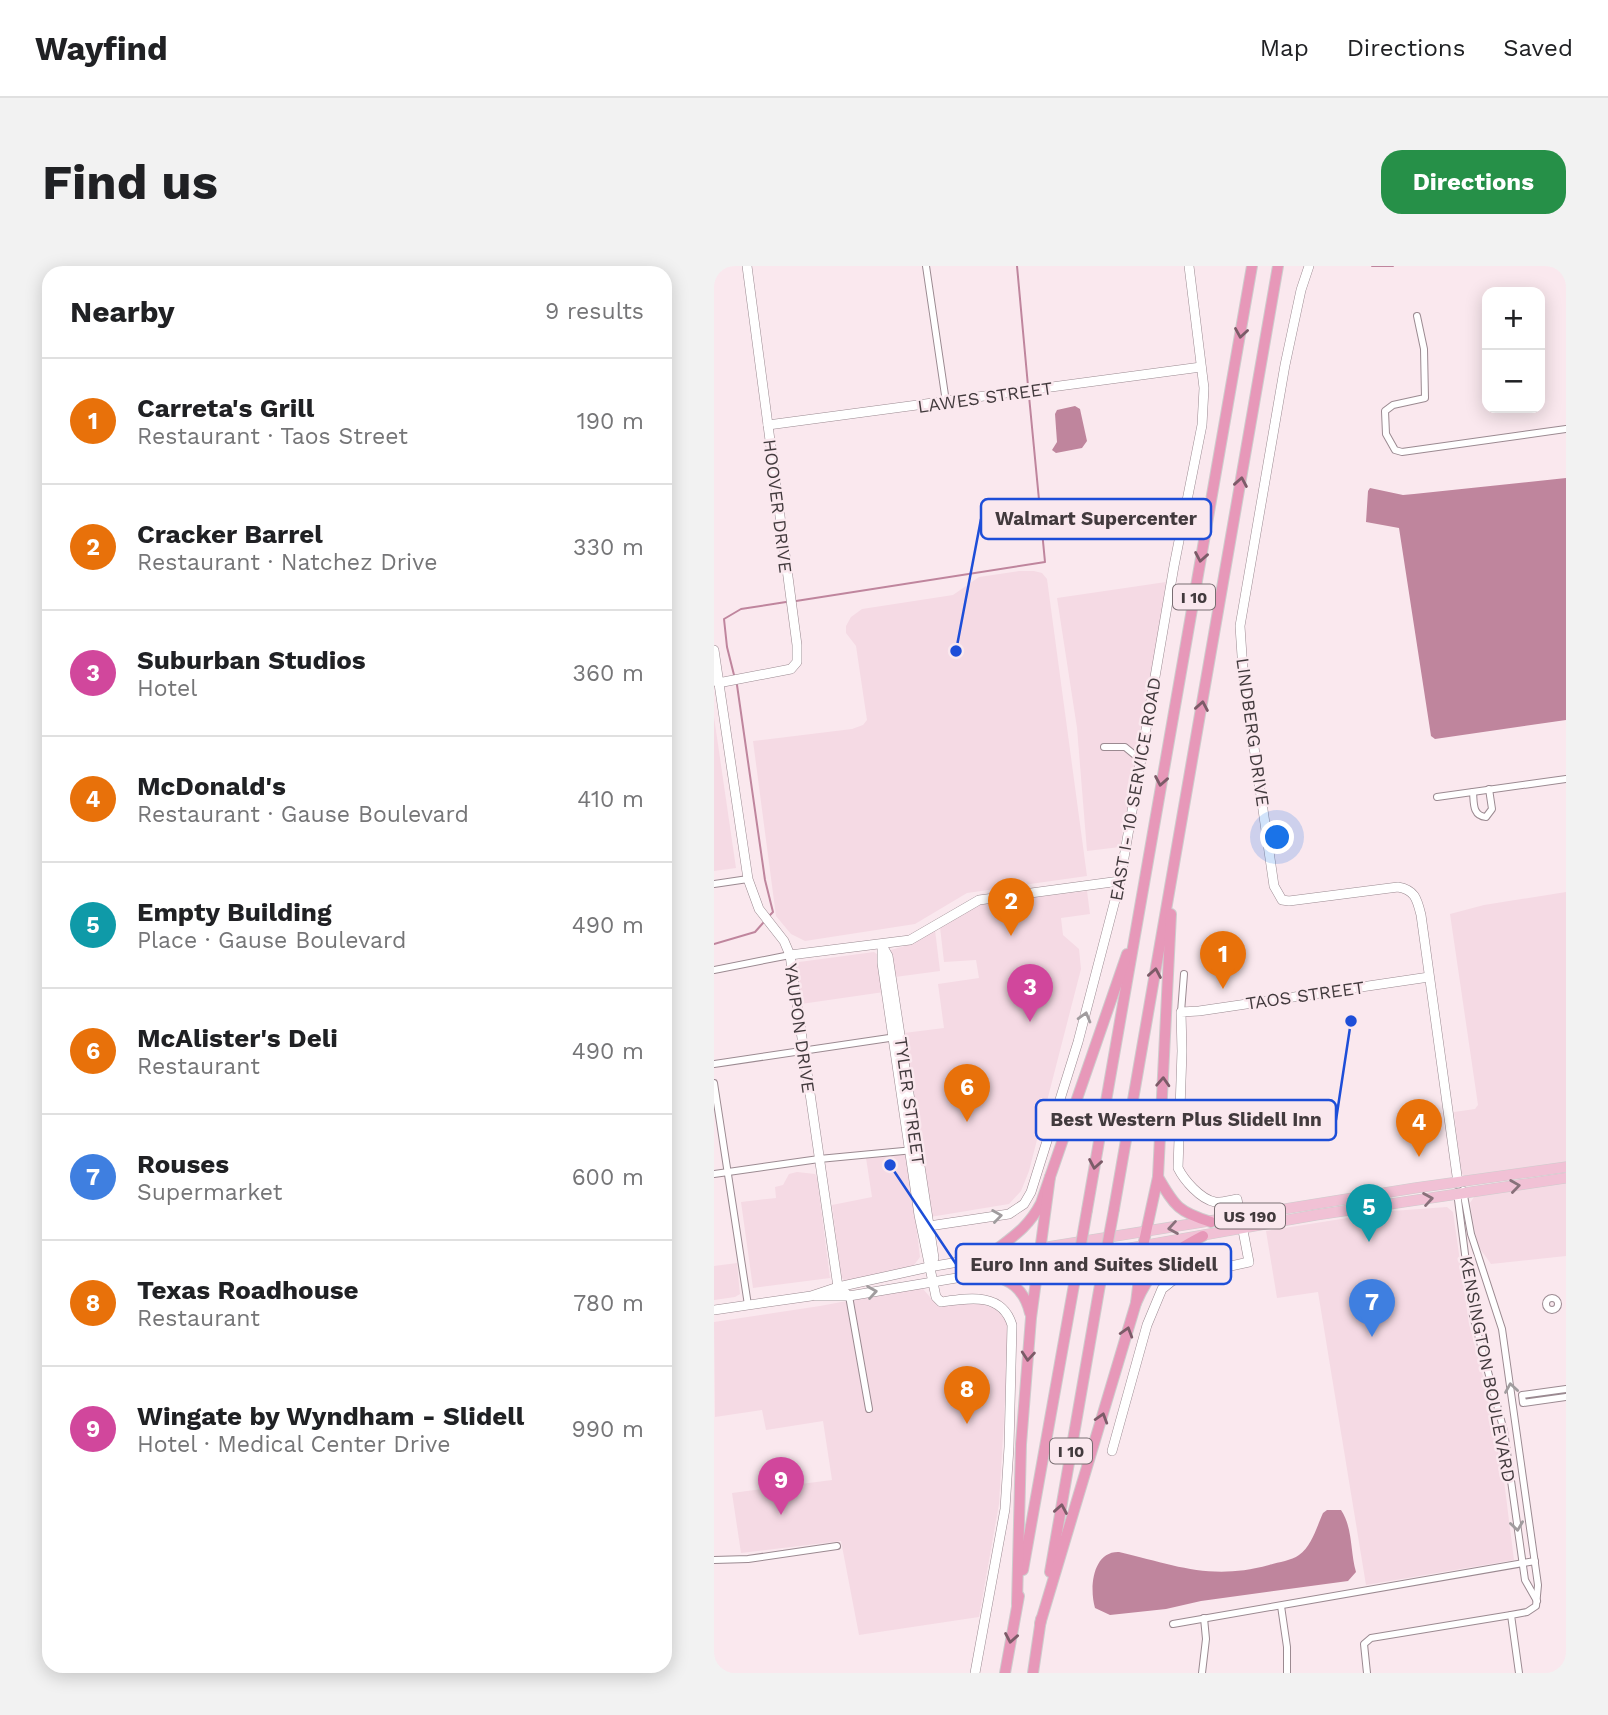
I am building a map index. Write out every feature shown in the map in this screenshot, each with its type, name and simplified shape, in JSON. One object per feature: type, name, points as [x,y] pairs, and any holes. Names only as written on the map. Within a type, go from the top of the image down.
[{"type":"highway","name":"I 10","points":[[1005,1673],[1252,266]]},
{"type":"highway","name":"I 10","points":[[1033,1673],[1278,266]]},
{"type":"highway","points":[[1136,1303],[1143,1246],[1158,1177],[1173,870]]},
{"type":"highway","points":[[988,1256],[1015,1237],[1033,1219],[1136,928]]},
{"type":"highway","points":[[1017,1604],[1021,1444],[1031,1318],[1050,1177]]},
{"type":"highway","points":[[1158,1177],[1169,1197],[1184,1213],[1211,1222]]},
{"type":"highway","points":[[1041,1624],[1136,1303],[1145,1283],[1160,1263],[1176,1250],[1203,1236]]},
{"type":"highway","points":[[987,1273],[1009,1280],[1021,1290],[1031,1318]]},
{"type":"main road","name":"US 190","points":[[1040,1264],[1203,1236],[1458,1183],[1566,1167]]},
{"type":"main road","name":"US 190","points":[[1041,1248],[1241,1217],[1460,1194],[1566,1178]]},
{"type":"street","name":"HOOVER DRIVE","points":[[718,683],[791,669],[797,662],[797,645],[747,266]]},
{"type":"street","points":[[926,266],[946,402]]},
{"type":"street","name":"EAST I- 10 SERVICE ROAD","points":[[929,1226],[1009,1214],[1024,1204],[1031,1192],[1078,1042],[1120,881],[1174,565],[1202,425],[1204,406],[1201,367],[1188,266]]},
{"type":"street","name":"LINDBERG DRIVE","points":[[1309,266],[1298,299],[1285,365],[1240,626],[1243,671],[1274,886],[1282,900],[1289,901],[1382,888],[1407,888],[1417,899],[1458,1183]]},
{"type":"street","points":[[1417,316],[1424,349],[1425,398],[1393,405],[1385,411],[1386,434],[1395,450],[1402,452],[1456,446],[1566,429]]},
{"type":"street","name":"LAWES STREET","points":[[768,425],[1201,367]]},
{"type":"street","name":"YAUPON DRIVE","points":[[714,650],[748,879],[759,909],[784,941],[790,956],[838,1287]]},
{"type":"street","points":[[1104,747],[1125,747],[1142,761]]},
{"type":"street","points":[[1437,796],[1566,780]]},
{"type":"street","points":[[1473,792],[1476,813],[1480,817],[1486,817],[1492,809],[1489,789]]},
{"type":"street","points":[[714,884],[748,879]]},
{"type":"street","points":[[714,970],[790,956],[910,940],[979,900],[1120,881]]},
{"type":"street","name":"TYLER STREET","points":[[882,944],[888,956],[929,1267]]},
{"type":"street","points":[[1112,1451],[1147,1325],[1161,1289],[1186,1276],[1249,1262],[1237,1199],[1214,1202],[1184,1179],[1178,1168],[1184,974]]},
{"type":"street","name":"TAOS STREET","points":[[1181,1012],[1429,977]]},
{"type":"street","points":[[714,1064],[897,1037]]},
{"type":"street","points":[[714,1083],[748,1306]]},
{"type":"street","points":[[714,1174],[819,1158],[914,1150]]},
{"type":"street","name":"TYLER STREET","points":[[914,1150],[934,1258],[929,1267]]},
{"type":"street","name":"KENSINGTON BOULEVARD","points":[[1458,1183],[1473,1316],[1504,1431],[1525,1580],[1537,1601]]},
{"type":"street","name":"KENSINGTON BOULEVARD","points":[[1460,1194],[1502,1329],[1535,1561],[1537,1601]]},
{"type":"street","name":"US 190","points":[[811,1296],[838,1287],[929,1267],[1041,1248]]},
{"type":"street","name":"US 190","points":[[714,1310],[811,1296],[849,1296],[1040,1264]]},
{"type":"street","points":[[929,1267],[936,1297],[941,1302],[976,1298],[991,1301],[1008,1313],[1012,1325],[1005,1509],[975,1673]]},
{"type":"street","points":[[838,1287],[849,1296],[869,1409]]},
{"type":"street","points":[[1558,1303],[1566,1302]]},
{"type":"street","points":[[1566,1389],[1522,1395],[1523,1403],[1566,1397]]},
{"type":"street","points":[[714,1560],[745,1559],[837,1546]]},
{"type":"street","points":[[1173,1624],[1535,1561]]},
{"type":"street","points":[[1367,1673],[1364,1644],[1371,1638],[1511,1615],[1532,1610],[1537,1601]]},
{"type":"street","points":[[1282,1606],[1287,1673]]},
{"type":"street","points":[[1511,1615],[1519,1673]]},
{"type":"street","points":[[1202,1673],[1206,1639],[1204,1618]]},
{"type":"shaded area","points":[[1075,406],[1080,409],[1087,441],[1082,448],[1056,453],[1052,450],[1057,442],[1055,414],[1057,410]]},
{"type":"shaded area","points":[[1566,478],[1566,720],[1435,739],[1431,736],[1399,528],[1366,522],[1368,491],[1370,488],[1403,495]]},
{"type":"shaded area","points":[[1019,571],[1042,573],[1047,579],[1087,876],[967,893],[915,924],[805,941],[791,934],[776,916],[753,741],[852,729],[863,725],[867,720],[856,646],[846,633],[851,617],[862,609],[953,595],[979,577]]},
{"type":"shaded area","points":[[1166,582],[1152,675],[1120,847],[1087,851],[1077,728],[1057,598]]},
{"type":"shaded area","points":[[714,717],[736,868],[714,871]]},
{"type":"shaded area","points":[[1087,891],[1090,914],[1061,918],[1063,935],[1079,949],[1081,969],[1029,1171],[1021,1191],[1009,1204],[930,1217],[927,1180],[904,1033],[944,1028],[938,984],[979,978],[976,960],[944,962],[940,927],[977,904]]},
{"type":"shaded area","points":[[1566,892],[1566,1163],[1465,1177],[1461,1173],[1454,1112],[1475,1109],[1478,1105],[1450,914],[1484,905]]},
{"type":"shaded area","points":[[935,930],[940,971],[895,977],[891,950],[911,944]]},
{"type":"shaded area","points":[[874,952],[878,955],[884,992],[801,1004],[795,965],[799,962]]},
{"type":"shaded area","points":[[907,1153],[920,1257],[914,1265],[847,1283],[841,1277],[832,1205],[872,1197],[866,1158]]},
{"type":"shaded area","points":[[789,1174],[815,1174],[817,1177],[830,1278],[753,1288],[741,1202],[776,1198],[775,1187],[783,1185]]},
{"type":"shaded area","points":[[1566,1182],[1566,1256],[1491,1264],[1478,1246],[1470,1203],[1474,1197]]},
{"type":"shaded area","points":[[1447,1207],[1453,1212],[1469,1324],[1498,1433],[1514,1560],[1366,1585],[1318,1292],[1277,1298],[1266,1231],[1392,1211]]},
{"type":"shaded area","points":[[737,1263],[740,1294],[714,1300],[714,1266]]},
{"type":"shaded area","points":[[923,1289],[937,1305],[980,1303],[995,1309],[1006,1319],[1009,1333],[999,1504],[979,1617],[859,1635],[841,1541],[741,1553],[732,1493],[832,1480],[823,1421],[766,1430],[762,1410],[715,1417],[714,1322]]},
{"type":"shaded area","points":[[1327,1510],[1341,1510],[1348,1524],[1356,1572],[1348,1581],[1110,1615],[1095,1608],[1095,1572],[1103,1557],[1110,1553],[1119,1552],[1193,1569],[1229,1572],[1248,1570],[1299,1555],[1311,1541],[1323,1513]]},
{"type":"waterway","points":[[1017,266],[1028,386]]},
{"type":"waterway","points":[[1372,266],[1393,266]]},
{"type":"waterway","points":[[796,601],[1045,562],[1029,396]]},
{"type":"waterway","points":[[734,675],[724,619],[741,609],[786,602]]},
{"type":"waterway","points":[[737,685],[765,880],[773,912],[770,915]]},
{"type":"waterway","points":[[714,944],[755,932],[763,923]]},
{"type":"place","name":"Walmart Supercenter","points":[[956,651]]},
{"type":"place","name":"Cracker Barrel","points":[[1011,936]]},
{"type":"place","name":"Carreta's Grill","points":[[1223,989]]},
{"type":"place","name":"Best Western Plus Slidell Inn","points":[[1351,1021]]},
{"type":"place","name":"Suburban Studios","points":[[1030,1022]]},
{"type":"place","name":"McAlister's Deli","points":[[967,1122]]},
{"type":"place","name":"McDonald's","points":[[1419,1157]]},
{"type":"place","name":"Euro Inn and Suites Slidell","points":[[890,1165]]},
{"type":"place","name":"Empty Building","points":[[1369,1242]]},
{"type":"place","name":"Rouses","points":[[1372,1337]]},
{"type":"place","name":"Texas Roadhouse","points":[[967,1424]]},
{"type":"place","name":"Wingate by Wyndham - Slidell","points":[[781,1515]]}]
